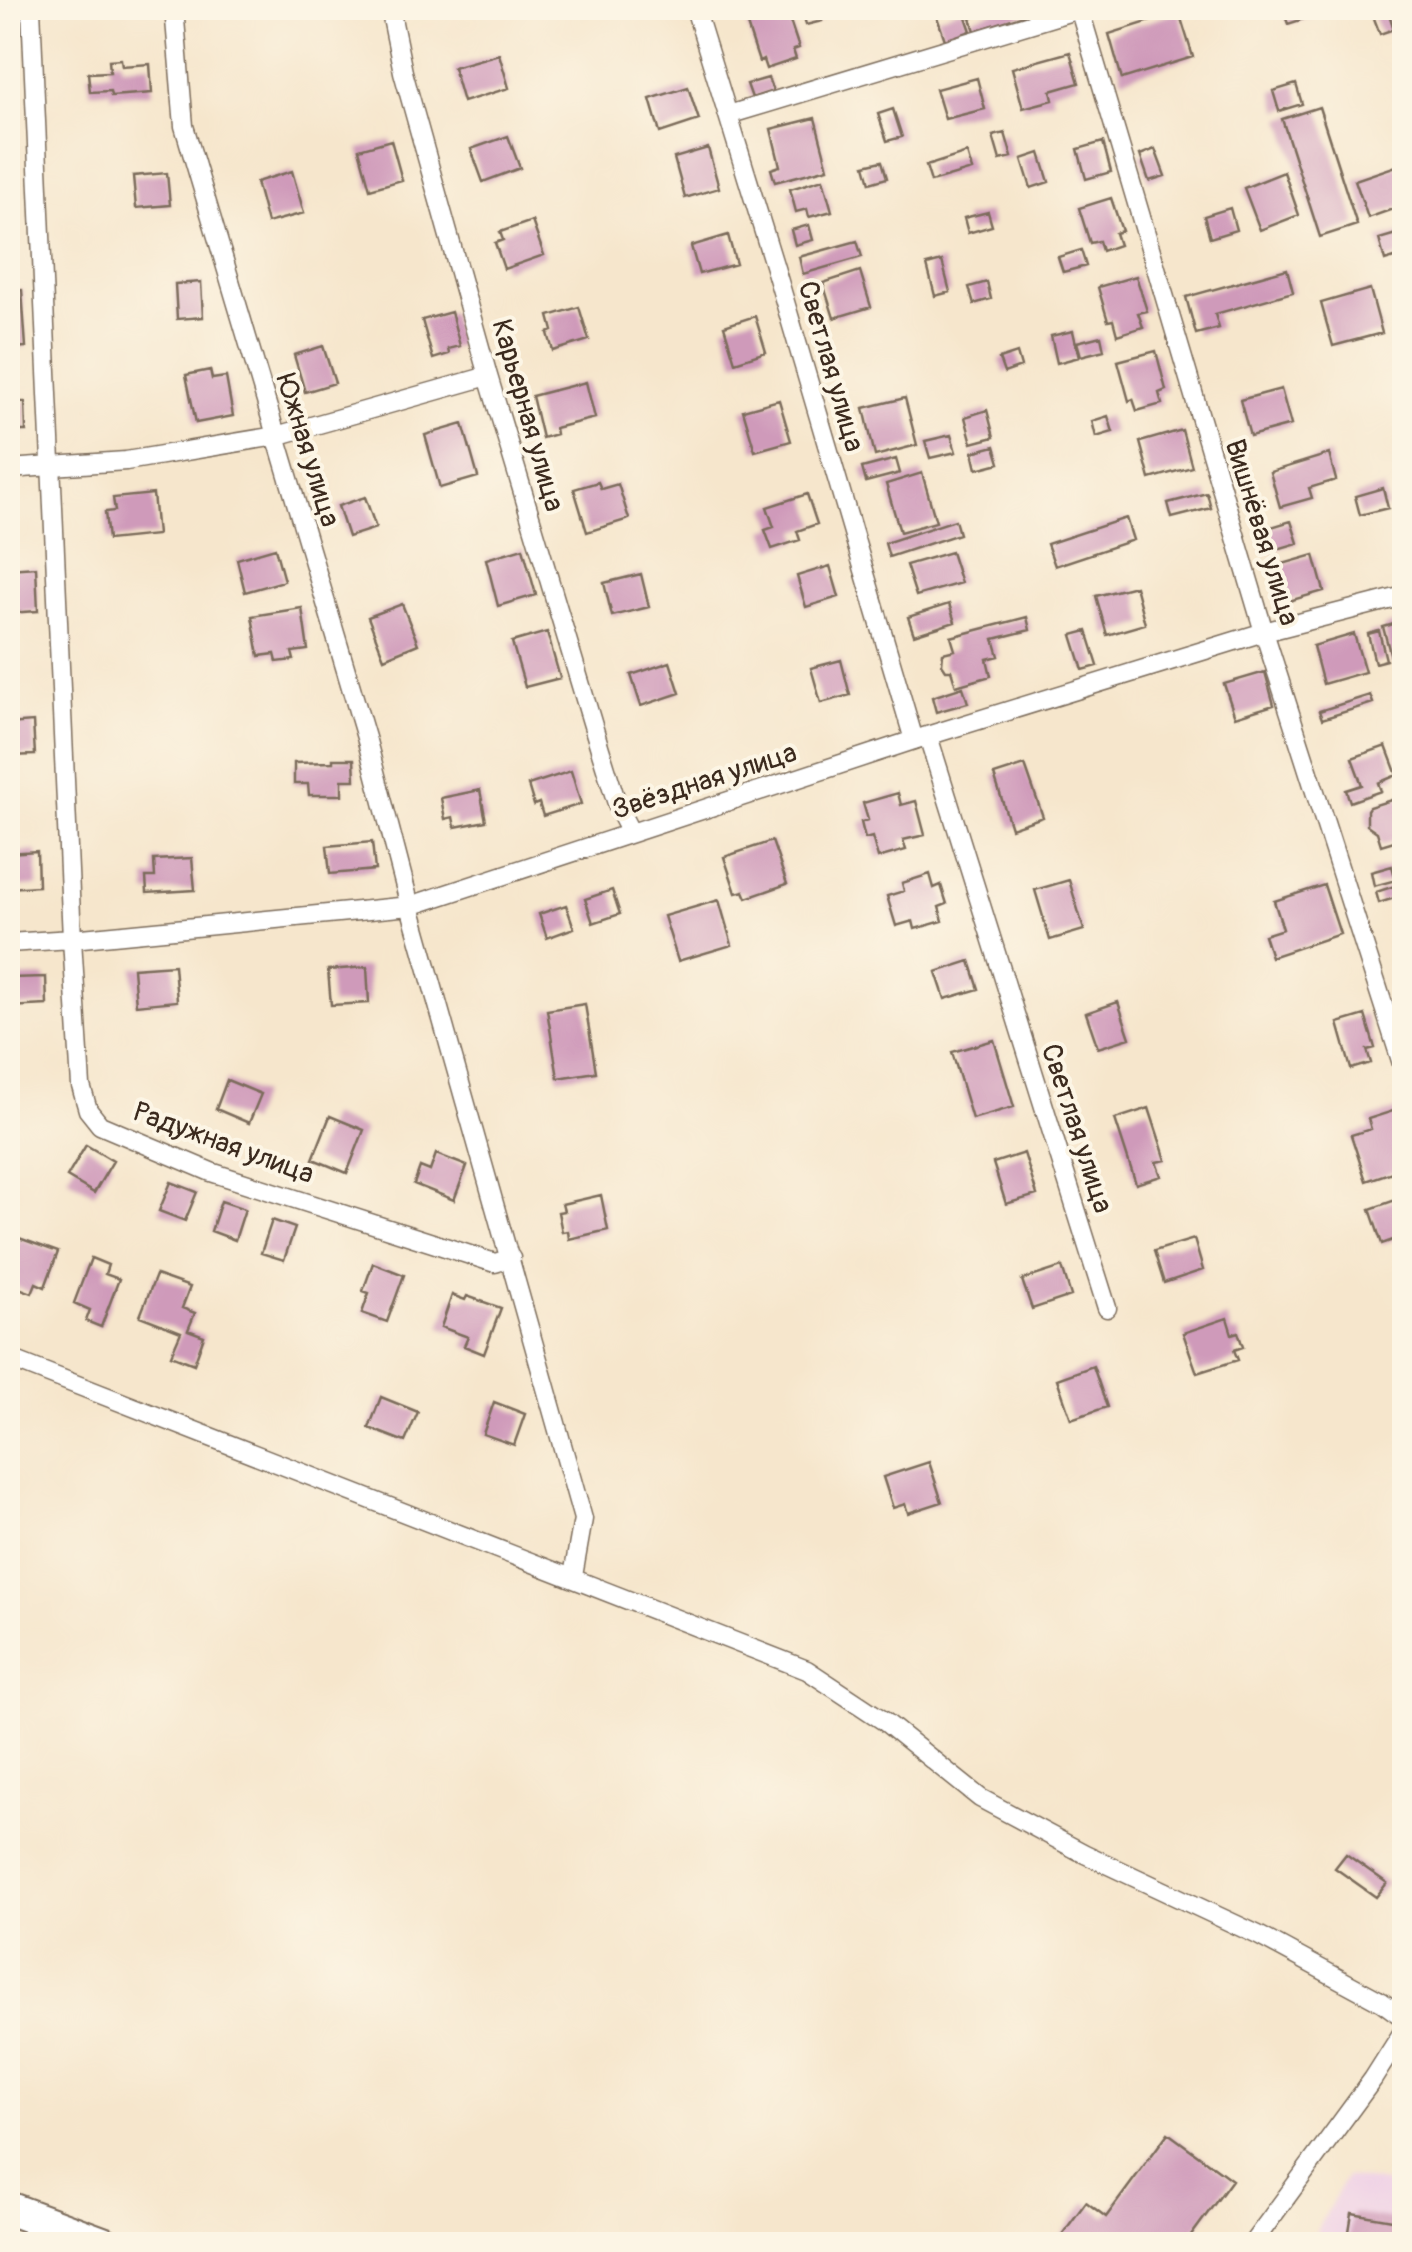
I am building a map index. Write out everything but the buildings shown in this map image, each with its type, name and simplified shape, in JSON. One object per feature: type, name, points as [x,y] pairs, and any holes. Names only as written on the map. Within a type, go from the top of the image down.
[{"type":"highway","points":[[8,2208],[106,2244]]},
{"type":"street","name":"Радужная улица","points":[[31,8],[72,940],[81,1086],[88,1110],[100,1126],[212,1172],[494,1263],[511,1258]]},
{"type":"street","name":"Южная улица","points":[[174,8],[184,126],[367,741],[583,1519],[573,1576]]},
{"type":"street","name":"Карьерная улица","points":[[390,8],[488,376],[609,780],[631,834]]},
{"type":"street","name":"Светлая улица","points":[[694,8],[921,738],[1107,1308]]},
{"type":"street","points":[[728,114],[1079,8]]},
{"type":"street","name":"Вишнёвая улица","points":[[1079,8],[1264,632],[1404,1070]]},
{"type":"street","points":[[8,469],[126,461],[276,436],[488,376]]},
{"type":"street","name":"Звёздная улица","points":[[8,943],[410,906],[921,738],[1264,632],[1404,596]]},
{"type":"street","points":[[8,1358],[807,1670],[884,1720],[980,1798],[1085,1854],[1258,1935],[1382,2002],[1404,2018]]},
{"type":"street","points":[[1252,2244],[1404,2030]]},
{"type":"shaded area","points":[[1346,2176],[1404,2187],[1404,2244],[1310,2244]]}]
